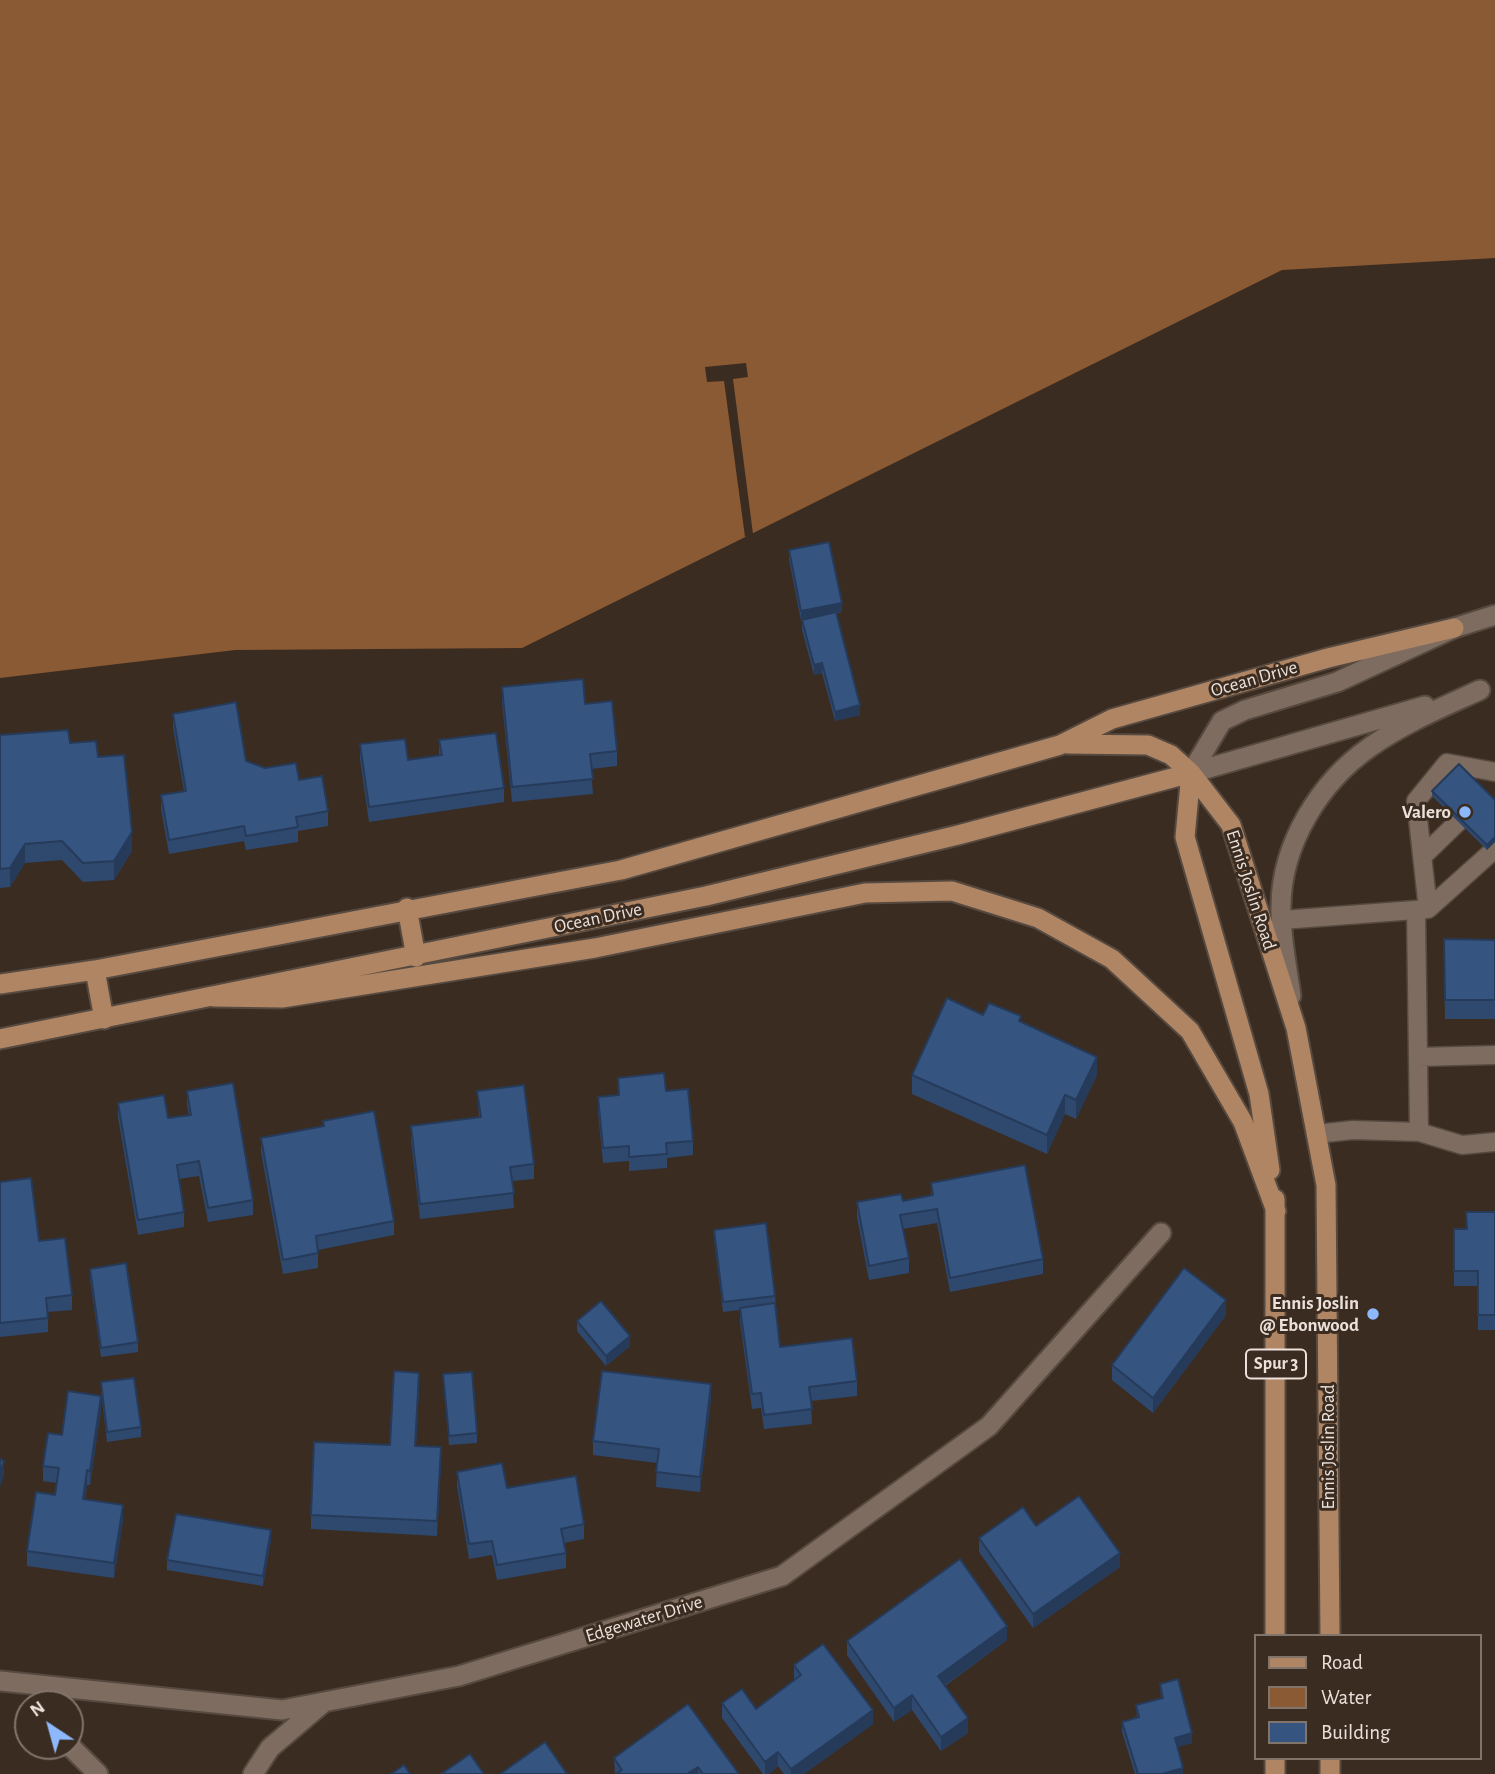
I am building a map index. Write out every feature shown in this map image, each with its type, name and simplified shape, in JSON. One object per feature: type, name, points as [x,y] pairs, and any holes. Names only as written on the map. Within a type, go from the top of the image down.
[{"type":"main road","name":"Ocean Drive","points":[[0,984],[95,970],[407,908],[621,870],[1060,744],[1112,719],[1328,658],[1454,628]]},
{"type":"main road","name":"Ocean Drive","points":[[1060,744],[1148,745],[1171,755],[1191,773]]},
{"type":"main road","name":"Ocean Drive","points":[[0,1039],[416,957],[706,896],[958,835],[1191,773]]},
{"type":"main road","name":"Ennis Joslin Road","points":[[1191,773],[1231,825],[1296,1028],[1326,1185],[1330,1634]]},
{"type":"main road","name":"Spur 3","points":[[1191,773],[1185,837],[1259,1094],[1276,1211],[1275,1634]]},
{"type":"main road","points":[[214,997],[282,998],[595,948],[864,894],[952,891],[1038,918],[1112,959],[1190,1031],[1243,1122],[1276,1211]]},
{"type":"main road","points":[[407,908],[416,957]]},
{"type":"main road","points":[[95,970],[104,1019]]},
{"type":"street","name":"Ocean Drive","points":[[1191,773],[1222,721],[1245,710],[1337,682],[1454,628],[1495,615]]},
{"type":"street","name":"Ocean Drive","points":[[1191,773],[1488,688]]},
{"type":"street","points":[[1296,1028],[1282,920],[1286,864],[1298,834],[1336,778],[1370,747],[1410,723],[1488,688]]},
{"type":"street","name":"Edgewater Drive","points":[[4,1683],[282,1710],[459,1676],[782,1576],[989,1426],[1161,1233]]},
{"type":"street","points":[[253,1774],[270,1748],[325,1702]]},
{"type":"street","points":[[84,1760],[99,1774]]},
{"type":"lane","points":[[1419,1132],[1418,1057],[1424,855],[1416,801],[1447,763],[1493,781]]},
{"type":"lane","points":[[1424,855],[1458,822]]},
{"type":"lane","points":[[1282,920],[1422,910],[1495,849]]},
{"type":"lane","points":[[1418,1057],[1495,1055]]},
{"type":"lane","points":[[1316,1134],[1353,1130],[1419,1132],[1462,1145],[1495,1142]]},
{"type":"water","points":[[0,0],[1495,0],[1495,258],[1282,270],[522,648],[235,650],[0,678]]},
{"type":"pier","points":[[746,363],[748,377],[733,379],[753,534],[745,537],[724,381],[707,382],[705,367]]},
{"type":"building","points":[[829,542],[842,603],[801,611],[789,550]]},
{"type":"building","points":[[836,612],[860,705],[835,712],[822,663],[814,665],[802,620]]},
{"type":"building","points":[[583,679],[585,704],[612,701],[617,751],[590,754],[593,779],[512,787],[502,687]]},
{"type":"building","points":[[236,702],[246,761],[265,768],[296,763],[299,780],[322,776],[328,811],[296,817],[298,827],[246,836],[244,826],[169,840],[161,795],[186,791],[173,714]]},
{"type":"building","points":[[68,730],[70,743],[96,741],[98,757],[124,755],[132,832],[114,861],[83,863],[62,841],[25,844],[10,868],[0,869],[0,735]]},
{"type":"building","points":[[496,733],[504,788],[369,807],[360,744],[405,739],[408,760],[442,755],[439,740]]},
{"type":"building","points":[[1459,764],[1495,800],[1495,837],[1487,845],[1432,791]]},
{"type":"building","points":[[1444,939],[1495,940],[1495,1000],[1445,1000]]},
{"type":"building","points":[[947,998],[983,1015],[989,1003],[1021,1016],[1019,1021],[1097,1057],[1076,1100],[1065,1095],[1047,1135],[912,1075]]},
{"type":"building","points":[[664,1073],[666,1091],[688,1089],[693,1141],[666,1143],[667,1154],[629,1157],[629,1146],[603,1148],[598,1097],[619,1095],[618,1078]]},
{"type":"building","points":[[233,1083],[253,1200],[208,1208],[199,1161],[177,1165],[184,1212],[138,1220],[118,1103],[164,1095],[168,1118],[191,1115],[187,1091]]},
{"type":"building","points":[[524,1085],[534,1164],[510,1167],[514,1193],[420,1204],[411,1126],[481,1117],[477,1091]]},
{"type":"building","points":[[374,1111],[394,1221],[316,1236],[318,1253],[283,1260],[261,1138],[324,1126],[323,1121]]},
{"type":"building","points":[[1025,1165],[1043,1259],[950,1278],[937,1209],[900,1215],[909,1258],[869,1266],[857,1202],[901,1194],[903,1201],[933,1195],[931,1183]]},
{"type":"building","points":[[31,1178],[39,1241],[65,1238],[72,1295],[46,1298],[48,1318],[0,1323],[0,1182]]},
{"type":"building","points":[[1466,1212],[1495,1212],[1495,1315],[1478,1315],[1478,1271],[1454,1271],[1454,1229],[1467,1229]]},
{"type":"building","points":[[766,1223],[775,1296],[723,1302],[714,1230]]},
{"type":"building","points":[[126,1263],[138,1342],[101,1348],[90,1269]]},
{"type":"building","points":[[1184,1268],[1226,1300],[1153,1398],[1112,1365]]},
{"type":"building","points":[[601,1301],[630,1336],[606,1356],[577,1321]]},
{"type":"building","points":[[775,1303],[780,1347],[852,1338],[857,1381],[809,1387],[812,1409],[764,1415],[761,1393],[752,1394],[740,1308]]},
{"type":"building","points":[[394,1371],[419,1373],[415,1446],[441,1447],[437,1521],[311,1515],[314,1442],[390,1445]]},
{"type":"building","points":[[602,1371],[711,1384],[700,1477],[656,1472],[659,1449],[593,1441]]},
{"type":"building","points":[[472,1372],[477,1433],[449,1436],[443,1374]]},
{"type":"building","points":[[134,1378],[141,1427],[107,1432],[101,1382]]},
{"type":"building","points":[[68,1391],[101,1396],[83,1499],[123,1505],[114,1563],[27,1551],[36,1492],[55,1495],[59,1468],[43,1466],[48,1433],[62,1435]]},
{"type":"building","points":[[502,1463],[507,1488],[576,1476],[584,1524],[561,1529],[566,1553],[497,1565],[492,1541],[469,1544],[457,1472]]},
{"type":"building","points":[[1079,1496],[1120,1553],[1033,1614],[979,1538],[1023,1507],[1036,1526]]},
{"type":"building","points":[[176,1514],[271,1530],[263,1576],[167,1560]]},
{"type":"building","points":[[960,1559],[1007,1626],[938,1676],[968,1718],[941,1737],[912,1695],[894,1708],[847,1641]]},
{"type":"building","points":[[823,1644],[873,1710],[791,1769],[778,1752],[765,1762],[722,1703],[742,1689],[756,1709],[801,1675],[794,1665]]},
{"type":"building","points":[[1178,1679],[1192,1733],[1175,1738],[1183,1768],[1162,1774],[1138,1774],[1122,1722],[1139,1717],[1136,1705],[1163,1698],[1160,1684]]},
{"type":"building","points":[[688,1704],[739,1774],[703,1774],[698,1767],[687,1774],[616,1774],[622,1770],[614,1758]]},
{"type":"building","points":[[545,1742],[567,1774],[500,1774]]},
{"type":"building","points":[[470,1754],[484,1774],[441,1774]]},
{"type":"building","points":[[404,1765],[410,1774],[391,1774]]},
{"type":"place","name":"Valero","points":[[1465,812]]},
{"type":"place","name":"Ennis Joslin @ Ebonwood","points":[[1373,1314]]}]
